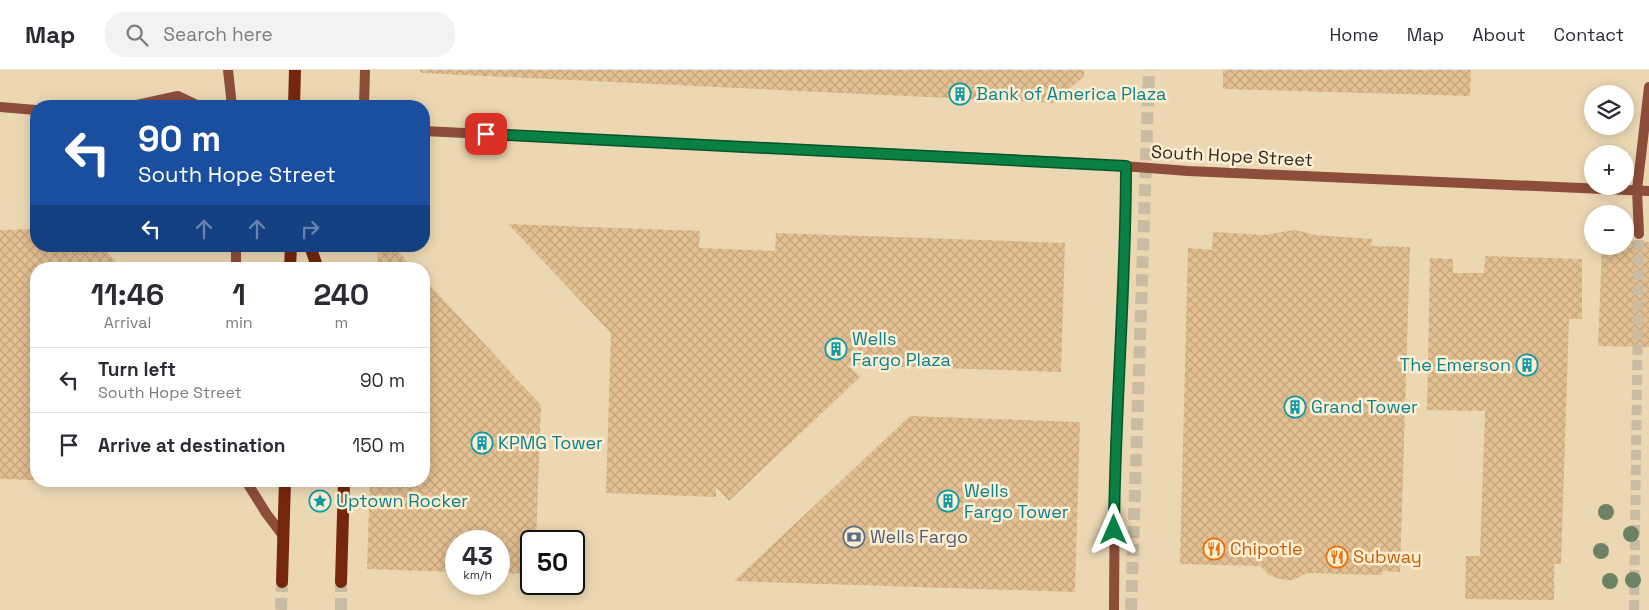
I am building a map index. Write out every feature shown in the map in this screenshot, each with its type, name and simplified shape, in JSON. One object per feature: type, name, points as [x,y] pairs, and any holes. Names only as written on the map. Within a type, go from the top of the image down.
[{"type":"main road","points":[[228,70],[231,100]]},
{"type":"main road","points":[[294,100],[295,70]]},
{"type":"main road","points":[[364,100],[365,70]]},
{"type":"main road","points":[[1639,234],[1637,190],[1649,87]]},
{"type":"main road","points":[[160,100],[178,96],[186,100]]},
{"type":"main road","points":[[0,107],[30,110]]},
{"type":"main road","name":"South Hope Street","points":[[430,131],[1649,191]]},
{"type":"main road","points":[[1114,610],[1115,455],[1126,222],[1126,166]]},
{"type":"main road","points":[[250,487],[266,513],[284,536]]},
{"type":"main road","points":[[282,582],[285,487]]},
{"type":"main road","points":[[341,582],[344,487]]},
{"type":"shaded area","points":[[0,70],[1649,70],[1649,610],[0,610]]},
{"type":"building","name":"Bank of America Plaza","points":[[419,70],[1084,70],[1084,76],[1053,103],[422,73]]},
{"type":"building","points":[[1223,70],[1471,70],[1470,96],[1223,89]]},
{"type":"building","name":"Wells Fargo Plaza","points":[[508,224],[700,231],[699,248],[775,251],[776,233],[1065,243],[1061,372],[848,365],[860,377],[729,501],[716,487],[716,497],[606,493],[611,333]]},
{"type":"building","points":[[30,229],[30,252],[107,252],[116,262],[30,262],[30,480],[0,479],[0,230]]},
{"type":"building","name":"Grand Tower","points":[[1295,230],[1315,235],[1372,239],[1371,246],[1410,247],[1400,572],[1382,571],[1382,575],[1307,573],[1293,580],[1283,580],[1269,575],[1260,566],[1180,564],[1188,248],[1212,250],[1213,232],[1264,235]]},
{"type":"building","points":[[1634,241],[1649,242],[1649,347],[1598,346],[1602,255],[1634,255]]},
{"type":"building","points":[[378,252],[398,252],[408,262],[377,262]]},
{"type":"building","name":"The Emerson","points":[[1485,256],[1582,259],[1582,319],[1569,319],[1561,564],[1554,564],[1554,600],[1465,599],[1466,556],[1480,556],[1485,411],[1427,410],[1430,258],[1453,259],[1453,273],[1484,273]]},
{"type":"building","name":"KPMG Tower","points":[[430,285],[541,405],[536,530],[520,530],[520,574],[510,573],[510,530],[445,530],[445,572],[367,569],[370,487],[430,487]]},
{"type":"building","name":"Wells Fargo Tower","points":[[910,416],[1080,422],[1075,592],[734,581]]},
{"type":"tunnel","points":[[1131,610],[1149,70]]},
{"type":"tunnel","points":[[1634,610],[1639,234]]},
{"type":"tunnel","points":[[281,610],[282,582]]},
{"type":"tunnel","points":[[341,582],[341,610]]},
{"type":"place","name":"Bank of America Plaza","points":[[960,94]]},
{"type":"place","name":"Wells Fargo Plaza","points":[[836,349]]},
{"type":"place","name":"The Emerson","points":[[1527,365]]},
{"type":"place","name":"Grand Tower","points":[[1295,407]]},
{"type":"place","name":"KPMG Tower","points":[[482,443]]},
{"type":"place","name":"Uptown Rocker","points":[[320,501]]},
{"type":"place","name":"Wells Fargo Tower","points":[[948,501]]},
{"type":"place","name":"Wells Fargo","points":[[854,537]]},
{"type":"place","name":"Chipotle","points":[[1214,549]]},
{"type":"place","name":"Subway","points":[[1337,557]]},
{"type":"route","points":[[486,134],[1126,166],[1126,222],[1115,455],[1114,530]]}]
